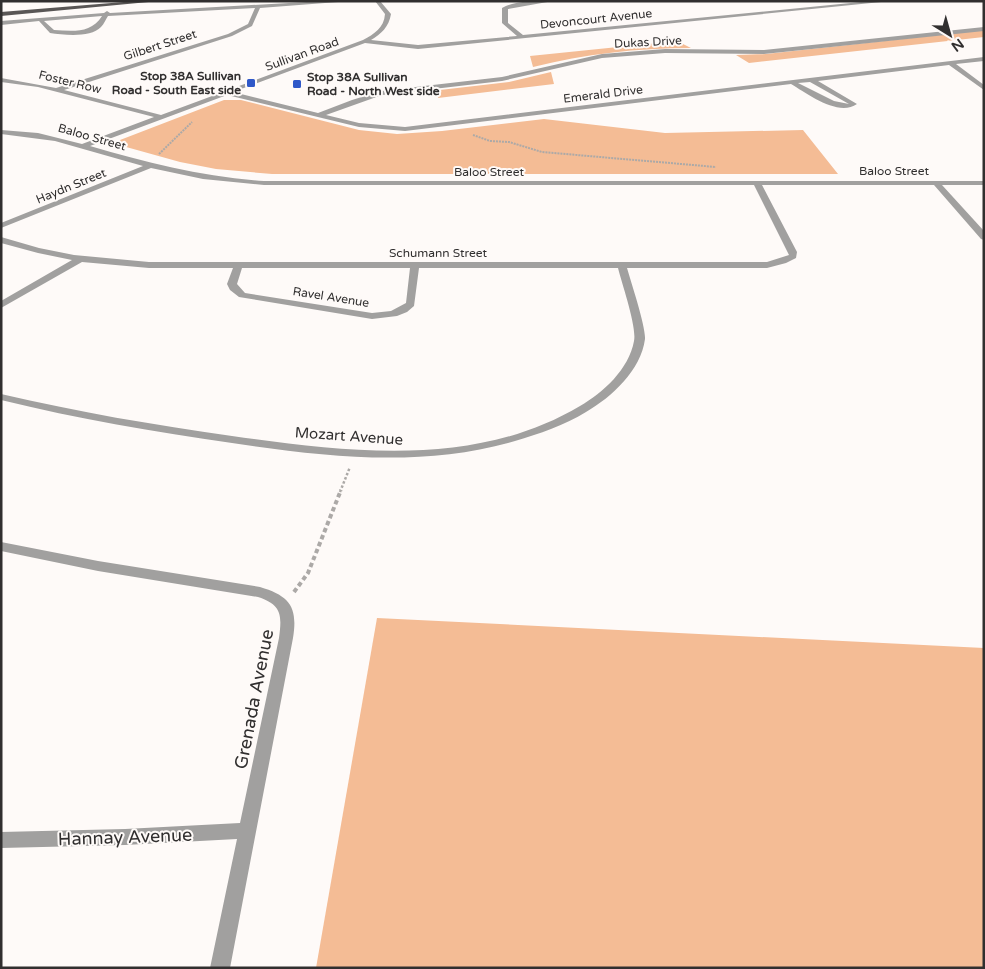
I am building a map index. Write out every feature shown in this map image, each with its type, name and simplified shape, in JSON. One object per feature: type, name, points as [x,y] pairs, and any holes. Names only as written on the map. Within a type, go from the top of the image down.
[{"type":"main road","points":[[1,9],[106,1]]},
{"type":"main road","points":[[1,14],[157,1]]},
{"type":"street","points":[[1,23],[107,14],[258,8],[349,1]]},
{"type":"street","name":"Sullivan Road","points":[[83,146],[365,41],[380,31],[387,23],[388,14],[377,1]]},
{"type":"street","points":[[522,37],[505,23],[505,8],[512,5],[551,1]]},
{"type":"street","name":"Devoncourt Avenue","points":[[365,41],[415,47],[889,1]]},
{"type":"street","name":"Gilbert Street","points":[[56,90],[230,35],[250,25],[258,8]]},
{"type":"street","points":[[40,19],[52,32],[74,33],[96,28],[107,14]]},
{"type":"street","name":"Dukas Drive","points":[[319,115],[354,100],[381,93],[502,79],[564,62],[602,56],[665,51],[764,52],[984,29]]},
{"type":"street","name":"Emerald Drive","points":[[228,93],[378,128],[405,129],[984,59]]},
{"type":"street","points":[[950,63],[984,88]]},
{"type":"street","points":[[791,82],[835,105],[847,107],[854,104],[810,79]]},
{"type":"street","name":"Foster Row","points":[[1,80],[26,82],[162,117]]},
{"type":"street","name":"Baloo Street","points":[[1,132],[36,134],[146,165],[214,178],[286,184],[984,182]]},
{"type":"street","name":"Haydn Street","points":[[1,226],[146,165]]},
{"type":"street","name":"Schumann Street","points":[[1,240],[41,252],[79,260],[149,265],[767,265],[789,259],[793,252],[756,182]]},
{"type":"street","points":[[935,182],[984,237]]},
{"type":"street","points":[[1,305],[79,260]]},
{"type":"street","name":"Mozart Avenue","points":[[1,397],[159,429],[356,455],[435,454],[507,441],[561,421],[601,397],[625,371],[639,345],[638,324],[622,265]]},
{"type":"street","name":"Ravel Avenue","points":[[238,266],[232,288],[242,295],[372,316],[392,314],[408,308],[411,304],[415,266]]},
{"type":"street","points":[[1,546],[98,566],[247,589],[272,596],[283,604]]},
{"type":"street","name":"Grenada Avenue","points":[[220,968],[249,830],[289,621],[283,604]]},
{"type":"street","name":"Hannay Avenue","points":[[1,840],[125,837],[249,830]]},
{"type":"path","points":[[146,165],[194,120]]},
{"type":"path","points":[[441,126],[490,141],[508,142],[542,152],[723,168]]},
{"type":"path","points":[[283,604],[308,573],[356,455]]},
{"type":"shaded area","points":[[984,30],[984,37],[749,63],[736,55],[766,54]]},
{"type":"shaded area","points":[[677,41],[691,48],[611,53],[533,67],[530,56]]},
{"type":"shaded area","points":[[551,72],[554,84],[438,98],[440,90],[509,82]]},
{"type":"shaded area","points":[[224,100],[241,100],[359,130],[397,134],[442,131],[544,119],[665,133],[803,130],[838,174],[272,174],[216,169],[180,162],[119,145],[120,140]]},
{"type":"shaded area","points":[[377,618],[984,648],[984,968],[316,968]]},
{"type":"place","name":"Stop 38A Sullivan Road - South East side","points":[[251,83]]},
{"type":"place","name":"Stop 38A Sullivan Road - North West side","points":[[297,84]]}]
